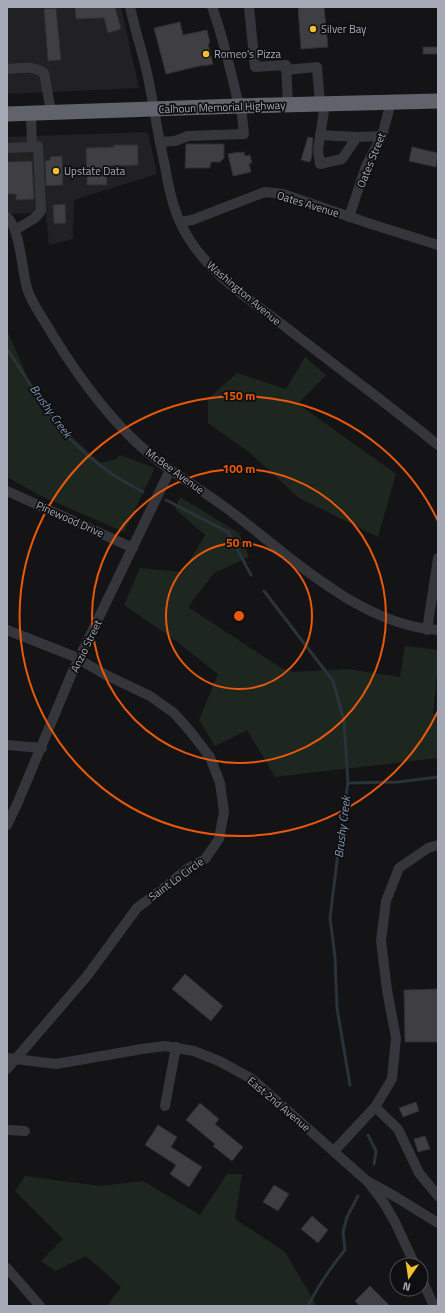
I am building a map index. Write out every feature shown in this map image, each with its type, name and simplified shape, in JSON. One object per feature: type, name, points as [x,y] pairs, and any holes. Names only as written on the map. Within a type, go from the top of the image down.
[{"type":"highway","name":"Calhoun Memorial Highway","points":[[7,114],[438,101]]},
{"type":"street","name":"Washington Avenue","points":[[130,7],[148,76],[169,188],[180,222],[193,245],[203,259],[223,278],[404,417],[438,445]]},
{"type":"street","points":[[160,142],[175,141],[188,136],[244,134],[240,106],[218,22],[212,7]]},
{"type":"street","points":[[248,7],[255,67],[286,65],[288,105]]},
{"type":"street","points":[[7,69],[27,67],[44,73],[51,112]]},
{"type":"street","points":[[286,70],[317,67],[323,104],[318,150],[320,164],[342,159],[357,137]]},
{"type":"street","name":"Oates Street","points":[[349,217],[366,166],[382,136],[391,102]]},
{"type":"street","points":[[31,113],[32,147]]},
{"type":"street","points":[[320,135],[357,137],[382,136]]},
{"type":"street","points":[[7,148],[38,146],[41,211],[35,218],[15,230]]},
{"type":"street","name":"Oates Avenue","points":[[180,222],[192,220],[265,192],[283,194],[349,217],[438,245]]},
{"type":"street","name":"McBee Avenue","points":[[7,217],[15,230],[27,290],[43,319],[85,384],[106,410],[136,442],[170,470],[211,497],[249,525],[284,554],[345,597],[378,614],[402,624],[427,630],[438,630]]},
{"type":"street","name":"Anzio Street","points":[[7,825],[42,748],[79,660],[170,470]]},
{"type":"street","name":"Pinewood Drive","points":[[7,491],[133,548]]},
{"type":"street","points":[[427,630],[438,558]]},
{"type":"street","name":"Saint Lo Circle","points":[[7,630],[35,640],[79,660],[150,696],[174,713],[210,757],[220,783],[224,812],[219,839],[205,859],[187,869],[137,908],[87,976],[11,1059]]},
{"type":"street","points":[[7,745],[42,748]]},
{"type":"street","points":[[334,1151],[375,1107],[392,1079],[396,1038],[387,990],[381,942],[386,901],[399,868],[428,848],[438,845]]},
{"type":"street","name":"East 2nd Avenue","points":[[11,1059],[56,1064],[165,1046],[194,1051],[219,1061],[252,1079],[367,1181],[396,1196],[438,1223]]},
{"type":"street","points":[[165,1106],[176,1048]]},
{"type":"street","points":[[7,1069],[11,1059]]},
{"type":"street","points":[[375,1107],[398,1129],[418,1174],[438,1196]]},
{"type":"street","points":[[7,1130],[25,1131]]},
{"type":"street","points":[[367,1181],[396,1222],[411,1257]]},
{"type":"street","points":[[7,1268],[40,1306]]},
{"type":"street","points":[[429,1295],[434,1306]]},
{"type":"shaded area","points":[[7,7],[121,7],[139,88],[7,94]]},
{"type":"shaded area","points":[[148,132],[157,174],[74,200],[73,239],[49,245],[46,213],[7,214],[7,137]]},
{"type":"shaded area","points":[[7,330],[41,409],[101,463],[116,459],[120,455],[155,468],[124,532],[39,495],[7,477]]},
{"type":"shaded area","points":[[305,357],[326,375],[298,404],[396,474],[378,537],[299,498],[250,453],[208,423],[208,399],[237,373],[286,389]]},
{"type":"shaded area","points":[[180,497],[239,533],[249,557],[214,573],[188,607],[281,668],[294,672],[347,669],[400,677],[405,646],[438,650],[433,714],[438,714],[438,758],[275,777],[247,730],[215,746],[199,720],[218,674],[172,638],[124,605],[140,568],[183,572],[205,535],[175,509]]},
{"type":"shaded area","points":[[227,1174],[242,1174],[235,1219],[285,1252],[317,1306],[107,1306],[121,1287],[86,1256],[55,1271],[41,1261],[63,1239],[15,1191],[25,1176],[101,1186],[143,1181],[200,1215]]},
{"type":"building","points":[[75,7],[115,7],[121,29],[108,33],[104,18],[76,19]]},
{"type":"building","name":"Silver Bay","points":[[298,7],[324,7],[328,47],[301,49]]},
{"type":"building","points":[[56,8],[61,60],[48,61],[44,9]]},
{"type":"building","points":[[180,22],[183,35],[207,30],[210,43],[208,44],[213,64],[166,74],[154,28]]},
{"type":"building","points":[[423,47],[438,47],[438,54],[423,54]]},
{"type":"building","points":[[308,137],[313,138],[312,156],[310,162],[301,160]]},
{"type":"building","points":[[186,144],[224,144],[224,158],[220,162],[211,162],[210,168],[185,168]]},
{"type":"building","points":[[114,145],[138,145],[138,165],[106,166],[107,185],[87,185],[86,148],[114,147]]},
{"type":"building","points":[[412,147],[438,153],[436,167],[409,161]]},
{"type":"building","points":[[244,152],[245,156],[250,155],[252,163],[249,163],[251,172],[233,176],[228,154]]},
{"type":"building","name":"Upstate Data","points":[[62,156],[63,185],[46,186],[45,161],[50,160],[50,157]]},
{"type":"building","points":[[32,161],[34,199],[16,200],[16,194],[7,194],[7,162]]},
{"type":"building","points":[[65,204],[66,223],[54,224],[53,205]]},
{"type":"building","points":[[185,974],[223,1006],[211,1021],[172,989]]},
{"type":"building","points":[[438,989],[438,1042],[405,1042],[404,990]]},
{"type":"building","points":[[416,1102],[419,1111],[403,1117],[399,1108]]},
{"type":"building","points":[[200,1103],[219,1119],[215,1124],[243,1147],[232,1161],[213,1146],[215,1144],[186,1120]]},
{"type":"building","points":[[158,1125],[177,1137],[171,1147],[202,1167],[189,1187],[170,1174],[176,1165],[145,1145]]},
{"type":"building","points":[[425,1136],[430,1149],[418,1152],[414,1139]]},
{"type":"building","points":[[274,1185],[289,1194],[278,1211],[263,1202]]},
{"type":"building","points":[[312,1216],[328,1230],[318,1243],[301,1229]]},
{"type":"building","points":[[370,1286],[390,1306],[360,1306],[355,1301]]},
{"type":"waterway","name":"Brushy Creek","points":[[7,349],[47,410],[66,435],[87,455],[113,475],[143,492]]},
{"type":"waterway","name":"Brushy Creek","points":[[166,500],[228,532],[251,575]]},
{"type":"waterway","name":"Brushy Creek","points":[[264,591],[333,681],[344,721],[348,783],[330,918],[335,957],[337,1008],[350,1085]]},
{"type":"waterway","points":[[348,783],[398,782],[438,777]]},
{"type":"waterway","name":"Brushy Creek","points":[[368,1135],[376,1151],[374,1164]]},
{"type":"waterway","name":"Brushy Creek","points":[[308,1306],[325,1277],[345,1250],[343,1232],[347,1217],[358,1196]]},
{"type":"place","name":"Silver Bay","points":[[313,29]]},
{"type":"place","name":"Romeo's Pizza","points":[[206,54]]},
{"type":"place","name":"Upstate Data","points":[[56,171]]}]
